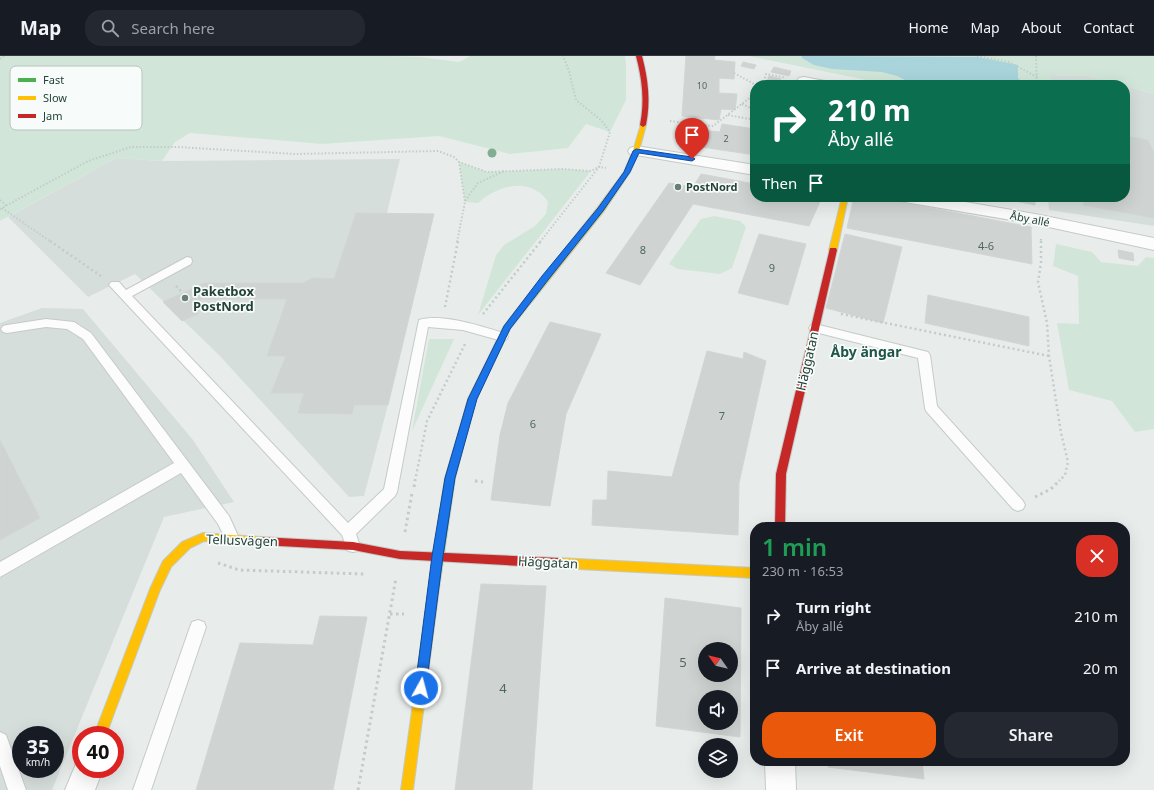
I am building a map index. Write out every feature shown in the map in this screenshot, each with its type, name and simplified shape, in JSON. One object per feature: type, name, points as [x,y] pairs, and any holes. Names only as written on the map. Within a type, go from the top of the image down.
[{"type":"street","points":[[407,790],[438,556],[450,478],[472,399],[507,328],[601,209],[627,172],[636,151],[645,116],[646,85],[639,56]]},
{"type":"street","points":[[636,151],[750,169]]},
{"type":"street","name":"Häggatan","points":[[780,522],[781,474],[844,202]]},
{"type":"street","name":"Åby allé","points":[[934,202],[1040,220],[1154,244]]},
{"type":"street","name":"Tellusvägen","points":[[103,726],[155,589],[167,564],[186,545],[203,537],[232,538],[353,546],[400,555],[438,556]]},
{"type":"street","name":"Häggatan","points":[[438,556],[750,573]]},
{"type":"street","points":[[780,766],[781,790]]},
{"type":"street","points":[[80,790],[85,778]]},
{"type":"lane","points":[[125,295],[187,261]]},
{"type":"lane","points":[[115,285],[348,532],[353,546]]},
{"type":"lane","points":[[348,532],[390,492],[423,323],[442,323],[473,327],[502,337]]},
{"type":"lane","points":[[7,329],[46,324],[70,325],[87,336],[224,520],[232,538]]},
{"type":"lane","points":[[815,328],[924,355],[931,408],[1018,505]]},
{"type":"lane","points":[[0,570],[183,465]]},
{"type":"lane","points":[[142,790],[198,627]]},
{"type":"lane","points":[[0,740],[17,790]]},
{"type":"path","points":[[0,59],[4,56]]},
{"type":"path","points":[[115,285],[1,209],[88,161],[131,147],[177,147],[295,154],[438,151],[454,157],[459,162],[487,172],[506,170],[562,169],[591,172],[599,167],[610,132],[601,120],[576,100],[569,71],[563,56]]},
{"type":"path","points":[[977,56],[1009,62],[1037,77]]},
{"type":"path","points":[[1036,56],[1037,77]]},
{"type":"path","points":[[734,73],[750,82]]},
{"type":"path","points":[[762,73],[799,80]]},
{"type":"path","points":[[764,80],[766,74]]},
{"type":"path","points":[[670,121],[713,126],[750,98]]},
{"type":"path","points":[[742,104],[750,108]]},
{"type":"path","points":[[728,115],[750,119]]},
{"type":"path","points":[[685,145],[692,124]]},
{"type":"path","points":[[442,323],[464,202],[459,162]]},
{"type":"path","points":[[464,202],[478,183],[506,170]]},
{"type":"path","points":[[0,200],[7,206]]},
{"type":"path","points":[[1018,505],[1051,489],[1065,475],[1068,462],[1061,433],[1049,356],[1047,323],[1038,282],[1042,263],[1040,220]]},
{"type":"path","points":[[179,289],[183,293]]},
{"type":"path","points":[[819,310],[1049,356]]},
{"type":"path","points":[[179,552],[240,570],[365,574]]},
{"type":"path","points":[[388,575],[396,576]]},
{"type":"shaded area","points":[[1051,75],[1088,76],[1103,80],[1050,80]]},
{"type":"shaded area","points":[[1130,87],[1154,94],[1154,226],[1049,210],[1048,202],[1130,202]]},
{"type":"shaded area","points":[[116,158],[162,161],[400,159],[387,213],[434,214],[388,405],[364,496],[349,497],[219,355],[135,274],[88,297],[8,217]]},
{"type":"shaded area","points":[[42,308],[83,309],[193,440],[234,502],[164,517],[78,726],[72,726],[72,741],[64,761],[64,726],[12,726],[12,778],[57,778],[52,790],[0,790],[0,323]]},
{"type":"green space","points":[[0,56],[392,56],[420,57],[459,62],[470,56],[625,56],[626,100],[610,132],[586,124],[568,148],[510,154],[439,136],[322,144],[190,133],[175,142],[162,161],[116,158],[0,221]]},
{"type":"green space","points":[[749,56],[1154,56],[1154,94],[1130,87],[1130,80],[1103,80],[1088,76],[1051,75],[1050,80],[867,80]]},
{"type":"green space","points":[[459,162],[487,172],[562,169],[591,171],[478,315],[496,255],[504,245],[535,226],[546,214],[548,202],[541,194],[532,189],[524,186],[516,186],[508,187],[492,193],[478,203],[465,202]]},
{"type":"green space","points":[[714,216],[740,221],[746,227],[732,268],[720,274],[678,269],[669,264],[701,219]]},
{"type":"green space","points":[[1056,244],[1092,252],[1101,262],[1138,266],[1146,257],[1154,258],[1154,429],[1135,432],[1112,401],[1069,390],[1057,323],[1079,324],[1078,276],[1053,266]]},
{"type":"green space","points":[[429,339],[454,339],[412,431]]},
{"type":"water","points":[[802,56],[978,57],[1018,65],[1018,78],[1020,80],[905,80],[882,72],[832,69],[814,65],[802,58]]},
{"type":"building","points":[[686,56],[715,56],[714,60],[735,62],[734,79],[719,78],[719,93],[737,94],[735,110],[721,109],[719,120],[682,116]]},
{"type":"building","points":[[743,62],[756,65],[754,69],[741,66]]},
{"type":"building","points":[[774,67],[791,71],[789,76],[771,72]]},
{"type":"building","points":[[769,76],[781,79],[780,80],[767,80]]},
{"type":"building","points":[[722,124],[750,128],[750,154],[695,146],[701,130],[720,132]]},
{"type":"building","points":[[1130,137],[1148,140],[1154,153],[1154,218],[1084,205],[1084,202],[1130,202]]},
{"type":"building","points":[[701,174],[750,183],[750,202],[820,202],[809,226],[693,204],[640,285],[606,273],[669,183],[693,187]]},
{"type":"building","points":[[853,202],[899,202],[1031,227],[1032,264],[847,228]]},
{"type":"building","points":[[1020,202],[1035,202],[1035,205]]},
{"type":"building","points":[[356,213],[434,214],[388,405],[354,405],[352,414],[298,413],[304,393],[271,393],[286,356],[267,356],[287,299],[201,299],[198,314],[182,321],[163,302],[204,283],[303,283],[313,278],[334,279]]},
{"type":"building","points":[[759,234],[806,244],[788,305],[738,293]]},
{"type":"building","points":[[845,234],[902,247],[883,323],[826,308]]},
{"type":"building","points":[[1118,250],[1133,253],[1134,261],[1119,258]]},
{"type":"building","points":[[928,295],[1029,317],[1029,346],[925,323]]},
{"type":"building","points":[[550,322],[601,334],[566,414],[550,506],[491,500],[500,435],[508,403]]},
{"type":"building","points":[[707,351],[743,359],[744,352],[766,361],[739,483],[738,535],[592,525],[593,500],[607,500],[608,471],[672,477]]},
{"type":"building","points":[[0,440],[40,518],[0,540]]},
{"type":"building","points":[[481,584],[546,586],[532,790],[455,790]]},
{"type":"building","points":[[665,598],[741,608],[740,737],[656,726]]},
{"type":"building","points":[[320,616],[367,617],[333,790],[196,790],[240,643],[313,645]]},
{"type":"building","points":[[923,766],[924,779],[828,767]]},
{"type":"traffic: fast","points":[[434,588],[450,478],[466,421]]},
{"type":"traffic: slow","points":[[466,421],[472,399],[507,328],[601,209],[627,172],[636,151],[643,125]]},
{"type":"traffic: slow","points":[[833,250],[844,202]]},
{"type":"traffic: slow","points":[[103,726],[155,589],[167,564],[186,545],[203,537],[261,541]]},
{"type":"traffic: slow","points":[[558,563],[750,573]]},
{"type":"traffic: slow","points":[[407,790],[434,588]]},
{"type":"traffic: jam","points":[[639,56],[646,90],[646,107],[643,125]]},
{"type":"traffic: jam","points":[[780,522],[781,474],[833,250]]},
{"type":"traffic: jam","points":[[261,541],[353,546],[400,555],[558,563]]},
{"type":"place","name":"PostNord","points":[[678,187]]},
{"type":"place","name":"Paketbox PostNord","points":[[185,298]]},
{"type":"district","name":"Åby ängar","points":[[866,352]]},
{"type":"route","points":[[421,688],[438,556],[450,478],[472,399],[507,328],[601,209],[627,172],[636,151],[692,159]]}]
